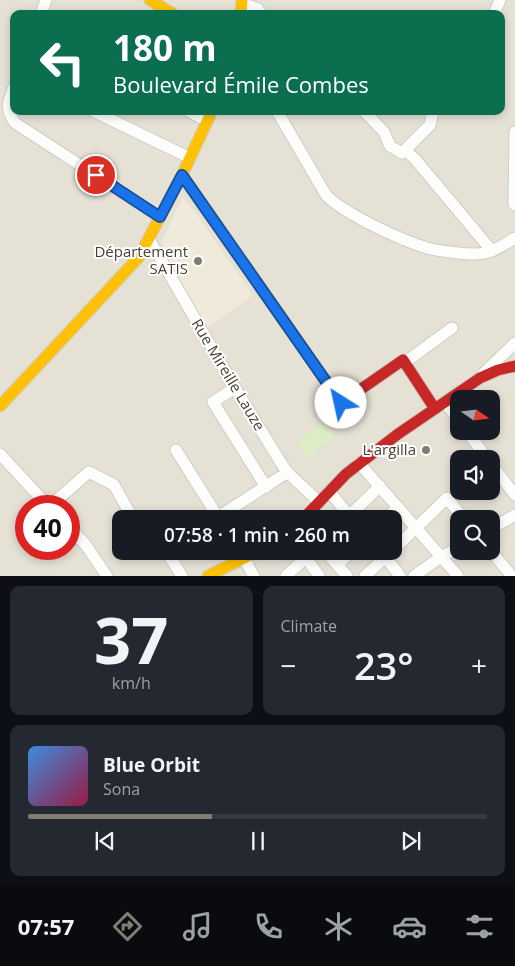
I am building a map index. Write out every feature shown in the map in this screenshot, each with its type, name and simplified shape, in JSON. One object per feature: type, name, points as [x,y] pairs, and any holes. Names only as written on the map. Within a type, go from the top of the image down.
[{"type":"main road","points":[[150,0],[166,10]]},
{"type":"main road","points":[[0,406],[139,256],[182,175],[209,116]]},
{"type":"main road","points":[[182,175],[341,403],[403,360],[435,409]]},
{"type":"main road","points":[[311,510],[359,463],[435,409],[480,378],[498,370],[515,366]]},
{"type":"main road","points":[[208,576],[242,560]]},
{"type":"street","points":[[242,6],[259,10]]},
{"type":"street","points":[[10,98],[8,112],[10,115]]},
{"type":"street","points":[[10,115],[15,122],[160,217]]},
{"type":"street","points":[[101,115],[190,158]]},
{"type":"street","points":[[279,115],[326,195],[334,204],[386,231],[428,248],[482,254],[492,251],[515,238]]},
{"type":"street","points":[[368,115],[384,132],[390,146],[402,153],[430,124],[431,115]]},
{"type":"street","points":[[514,205],[515,132]]},
{"type":"street","points":[[406,151],[415,159],[492,251]]},
{"type":"street","name":"Rue Mireille Lauze","points":[[149,239],[235,388],[288,472],[319,502]]},
{"type":"street","points":[[404,362],[452,328]]},
{"type":"street","points":[[480,378],[515,342]]},
{"type":"street","points":[[235,388],[213,402],[266,487]]},
{"type":"street","points":[[445,402],[450,408]]},
{"type":"street","points":[[176,450],[212,510]]},
{"type":"street","points":[[0,454],[39,495]]},
{"type":"street","points":[[359,463],[458,576]]},
{"type":"street","points":[[62,495],[89,472],[114,485],[128,510]]},
{"type":"street","points":[[230,510],[288,472]]},
{"type":"street","points":[[500,475],[515,494]]},
{"type":"street","points":[[357,510],[380,486]]},
{"type":"street","points":[[329,491],[343,510]]},
{"type":"street","points":[[402,540],[447,498],[457,510]]},
{"type":"street","points":[[395,510],[398,507]]},
{"type":"street","points":[[500,524],[515,515]]},
{"type":"street","points":[[80,539],[107,576]]},
{"type":"street","points":[[414,576],[450,552]]},
{"type":"street","points":[[172,560],[182,576]]},
{"type":"street","points":[[245,560],[254,576]]},
{"type":"street","points":[[286,576],[301,560]]},
{"type":"street","points":[[310,560],[319,576]]},
{"type":"street","points":[[333,560],[347,576]]},
{"type":"street","points":[[338,565],[343,560]]},
{"type":"street","points":[[365,576],[380,560]]},
{"type":"street","points":[[392,560],[400,576]]},
{"type":"street","points":[[498,560],[512,575]]},
{"type":"shaded area","points":[[0,0],[515,0],[515,576],[0,576]]},
{"type":"shaded area","name":"Département SATIS","points":[[182,199],[189,204],[253,295],[207,328],[163,251],[163,239]]},
{"type":"green space","points":[[324,421],[335,436],[308,457],[297,442]]},
{"type":"traffic: slow","points":[[150,0],[166,10]]},
{"type":"traffic: slow","points":[[241,10],[242,0]]},
{"type":"traffic: slow","points":[[0,406],[139,257],[182,175],[210,115]]},
{"type":"traffic: slow","points":[[182,175],[328,384]]},
{"type":"traffic: slow","points":[[208,576],[240,560]]},
{"type":"traffic: jam","points":[[328,384],[341,403],[403,360],[435,409]]},
{"type":"traffic: jam","points":[[312,510],[346,474],[398,434],[480,378],[498,370],[515,366]]},
{"type":"place","name":"Département SATIS","points":[[198,261]]},
{"type":"place","name":"L'argilla","points":[[426,450]]},
{"type":"route","points":[[96,175],[160,217],[182,175],[341,403]]}]
